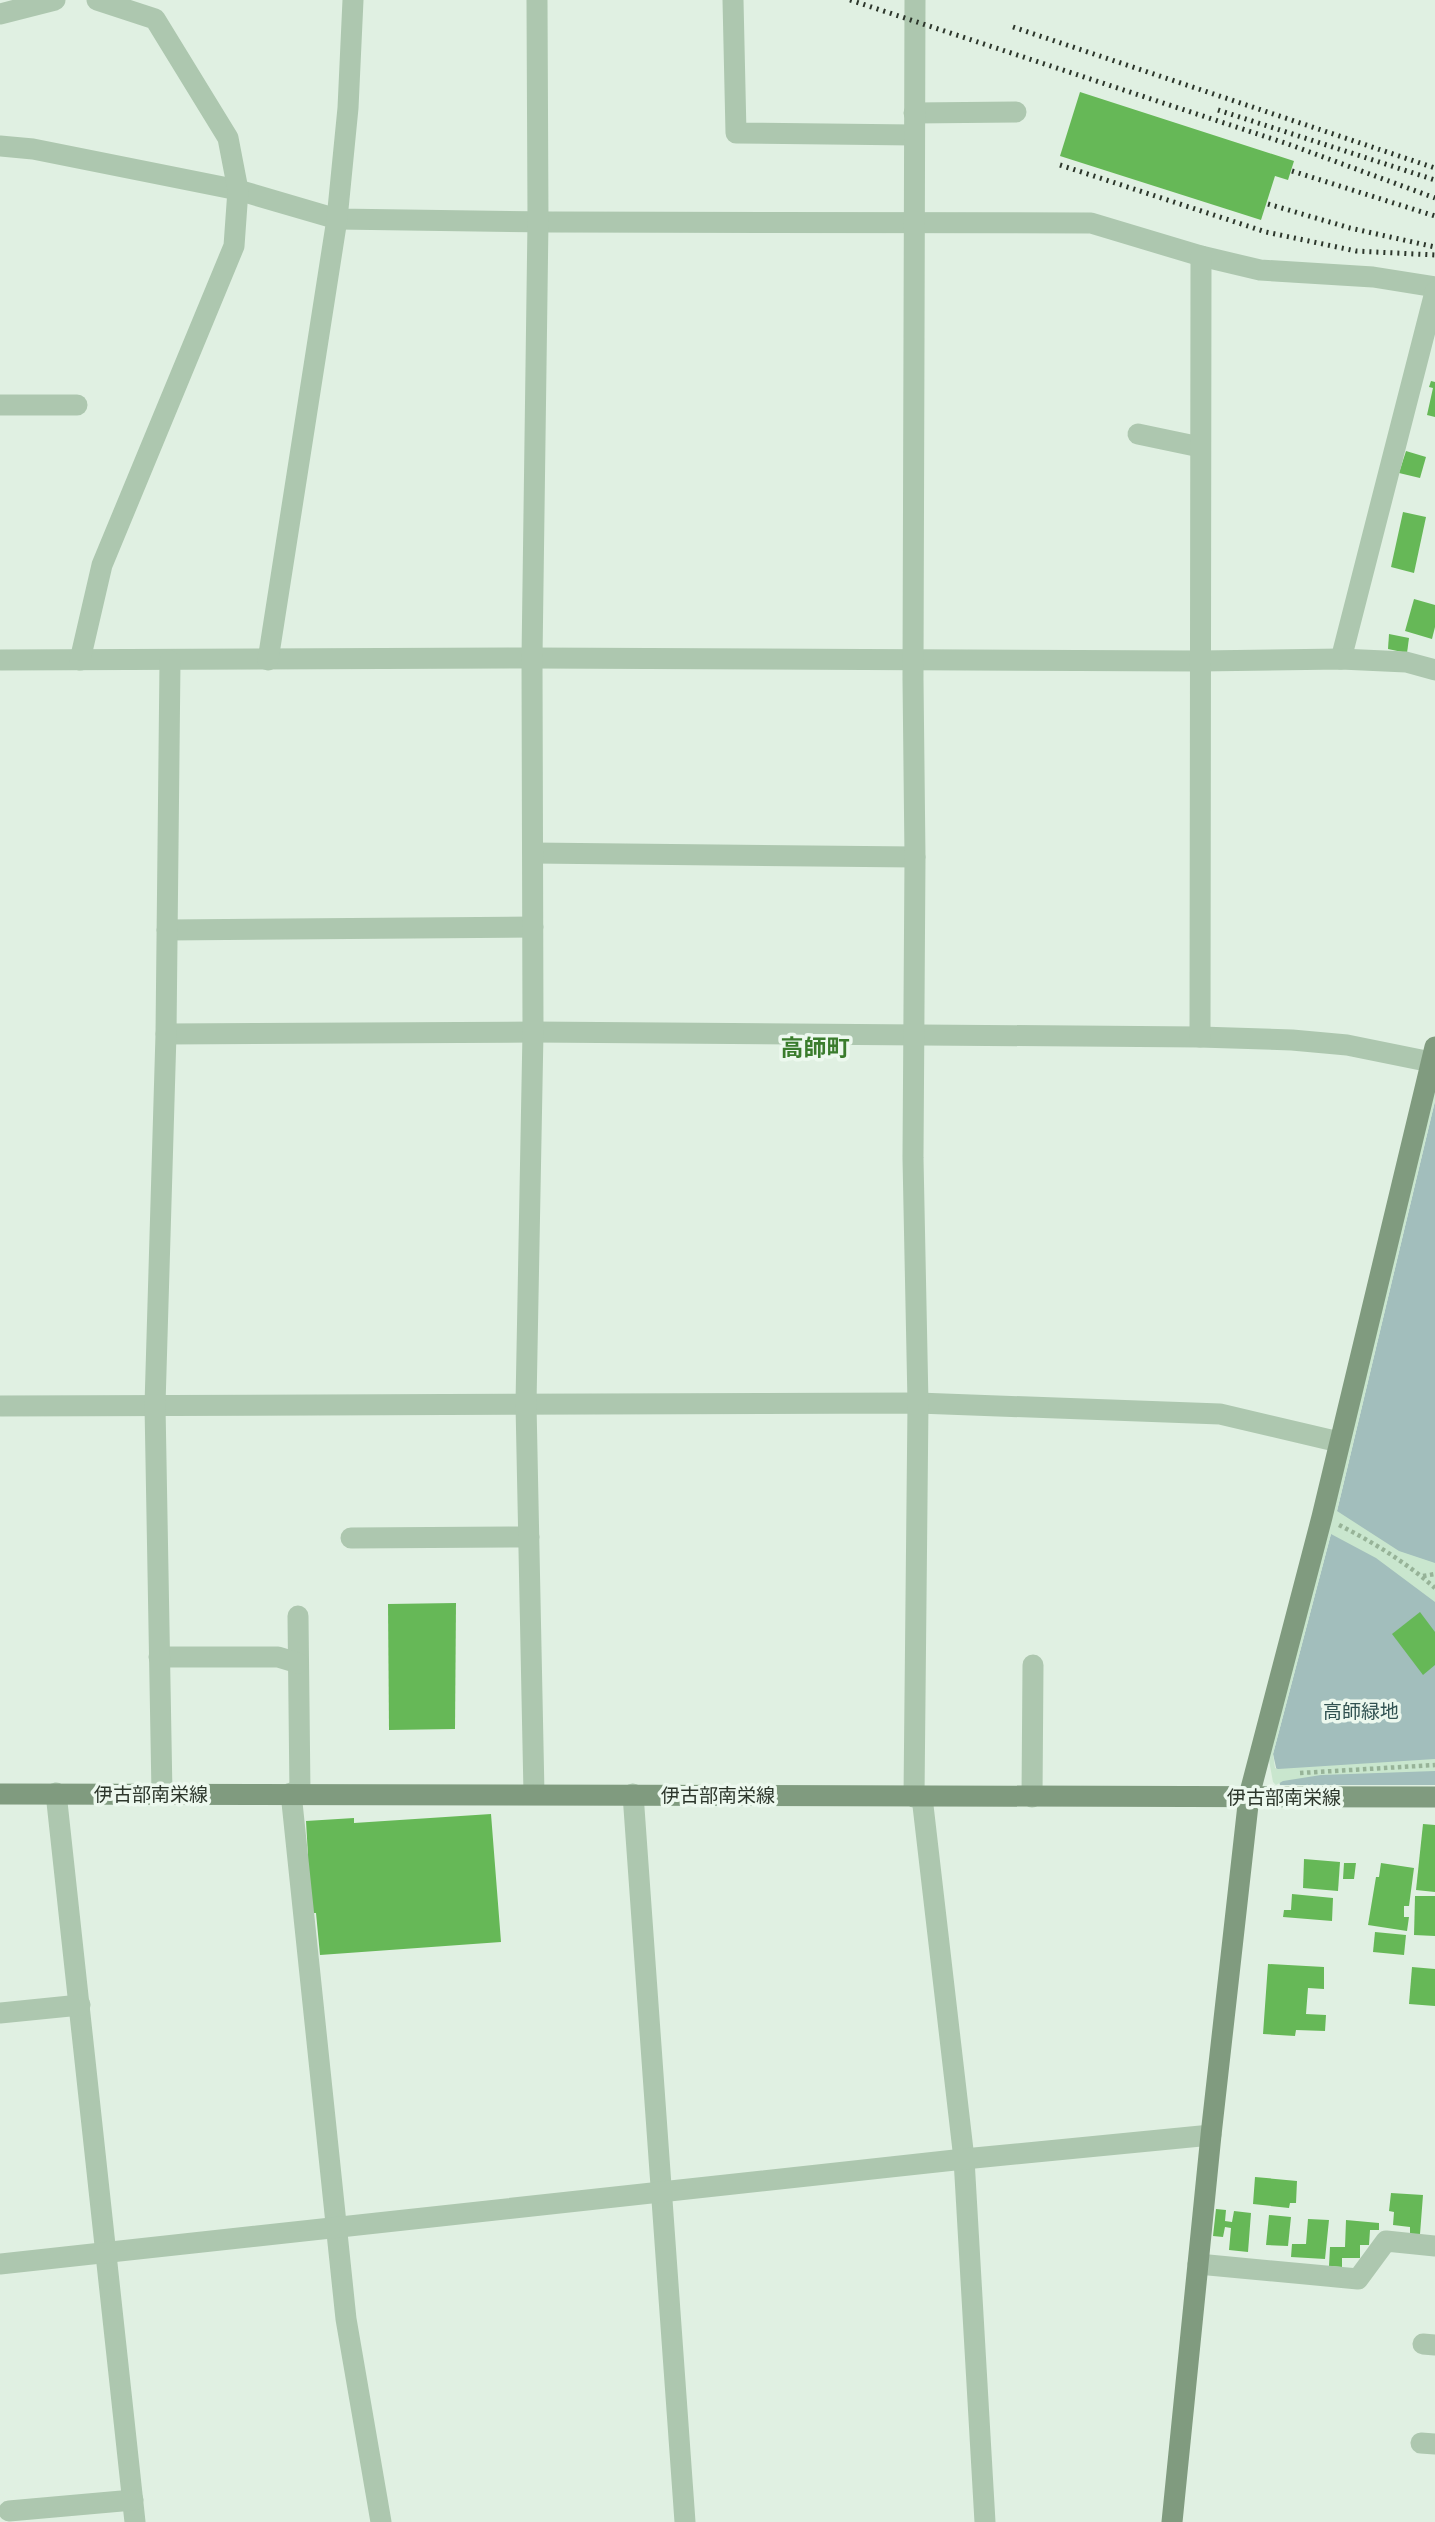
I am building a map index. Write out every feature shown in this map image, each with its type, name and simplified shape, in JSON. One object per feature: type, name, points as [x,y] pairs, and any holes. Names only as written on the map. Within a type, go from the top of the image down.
[{"type":"street","points":[[0,14],[55,0]]},
{"type":"street","points":[[80,660],[102,565],[234,246],[238,190],[228,138],[155,19],[97,0]]},
{"type":"street","points":[[268,660],[337,219],[348,108],[354,0]]},
{"type":"street","points":[[534,1794],[526,1404],[533,1032],[532,658],[538,221],[537,0]]},
{"type":"street","points":[[733,0],[736,133],[914,124],[1016,112]]},
{"type":"street","points":[[915,0],[913,1158],[918,1403],[918,1797],[964,2159],[985,2522]]},
{"type":"street","points":[[0,146],[33,149],[238,190],[337,219],[1091,223],[1201,256],[1260,270],[1373,277],[1435,287]]},
{"type":"street","points":[[1200,1037],[1201,256]]},
{"type":"street","points":[[1341,659],[1435,292]]},
{"type":"street","points":[[0,405],[77,405]]},
{"type":"street","points":[[1138,434],[1200,447]]},
{"type":"street","points":[[0,660],[532,658],[1200,662],[1341,659],[1406,662],[1435,670]]},
{"type":"street","points":[[162,1794],[155,1405],[166,1034],[170,661]]},
{"type":"street","points":[[533,853],[915,858]]},
{"type":"street","points":[[167,930],[533,927]]},
{"type":"street","points":[[166,1034],[533,1032],[1200,1037],[1292,1040],[1433,1054],[1322,1517],[1249,1796],[1172,2522]]},
{"type":"street","points":[[0,1405],[918,1403],[1220,1414],[1339,1442]]},
{"type":"street","points":[[351,1538],[529,1537]]},
{"type":"street","points":[[298,1616],[296,1793],[335,2227],[346,2319],[381,2522]]},
{"type":"street","points":[[159,1657],[278,1657],[298,1663]]},
{"type":"street","points":[[1032,1665],[1032,1797]]},
{"type":"street","points":[[56,1793],[135,2522]]},
{"type":"street","name":"伊古部南栄線","points":[[0,1794],[1435,1797]]},
{"type":"street","points":[[633,1794],[685,2522]]},
{"type":"street","points":[[0,2013],[80,2005]]},
{"type":"street","points":[[0,2264],[662,2191],[1211,2135]]},
{"type":"street","points":[[1198,2264],[1358,2279],[1386,2241],[1435,2246]]},
{"type":"street","points":[[9,2511],[133,2500]]},
{"type":"path","points":[[1331,1521],[1358,1535],[1435,1588]]},
{"type":"path","points":[[1422,1577],[1435,1574]]},
{"type":"path","points":[[1288,1774],[1435,1765]]},
{"type":"green space","name":"高師緑地","points":[[1435,1101],[1435,1785],[1280,1785],[1273,1754],[1337,1511]]},
{"type":"shaded area","points":[[1435,1079],[1435,1101],[1337,1511],[1399,1551],[1435,1563],[1435,1602],[1376,1558],[1331,1534],[1273,1754],[1275,1768],[1278,1769],[1435,1759],[1435,1771],[1321,1775],[1283,1781],[1276,1785],[1273,1782],[1268,1755]]},
{"type":"building","points":[[1080,92],[1294,161],[1288,180],[1275,176],[1261,220],[1060,156]]},
{"type":"building","points":[[1431,381],[1435,382],[1435,417],[1427,415],[1433,388],[1429,387]]},
{"type":"building","points":[[1406,451],[1426,457],[1420,478],[1399,473]]},
{"type":"building","points":[[1403,512],[1426,517],[1414,573],[1391,567]]},
{"type":"building","points":[[1414,599],[1435,605],[1432,639],[1405,631]]},
{"type":"building","points":[[1389,634],[1409,638],[1407,653],[1388,649]]},
{"type":"building","points":[[456,1603],[455,1729],[389,1730],[388,1604]]},
{"type":"building","points":[[1420,1612],[1435,1632],[1435,1665],[1423,1675],[1392,1634]]},
{"type":"building","points":[[491,1814],[501,1942],[320,1955],[316,1913],[311,1913],[306,1821],[354,1818],[354,1823]]},
{"type":"building","points":[[1423,1824],[1435,1825],[1435,1892],[1416,1890]]},
{"type":"building","points":[[1304,1859],[1340,1862],[1338,1891],[1303,1888]]},
{"type":"building","points":[[1344,1863],[1356,1863],[1354,1879],[1343,1879]]},
{"type":"building","points":[[1381,1863],[1414,1868],[1409,1906],[1404,1906],[1404,1917],[1409,1917],[1407,1931],[1368,1925]]},
{"type":"building","points":[[1292,1894],[1333,1898],[1332,1921],[1283,1917],[1284,1910],[1291,1910]]},
{"type":"building","points":[[1415,1896],[1435,1896],[1435,1936],[1414,1935]]},
{"type":"building","points":[[1375,1932],[1406,1935],[1404,1955],[1373,1952]]},
{"type":"building","points":[[1268,1964],[1324,1967],[1324,1989],[1308,1988],[1306,2014],[1326,2015],[1325,2031],[1296,2030],[1295,2036],[1263,2034]]},
{"type":"building","points":[[1412,1967],[1435,1969],[1435,2006],[1409,2004]]},
{"type":"building","points":[[1255,2177],[1297,2181],[1296,2203],[1290,2203],[1289,2208],[1253,2204]]},
{"type":"building","points":[[1391,2193],[1423,2195],[1420,2234],[1410,2234],[1410,2227],[1393,2225],[1394,2212],[1389,2211]]},
{"type":"building","points":[[1216,2209],[1226,2210],[1225,2221],[1232,2222],[1234,2211],[1251,2213],[1248,2252],[1229,2250],[1231,2228],[1225,2227],[1223,2237],[1213,2236]]},
{"type":"building","points":[[1269,2215],[1291,2217],[1288,2246],[1266,2245]]},
{"type":"building","points":[[1308,2219],[1329,2220],[1325,2259],[1291,2257],[1292,2244],[1306,2244]]},
{"type":"building","points":[[1346,2220],[1379,2223],[1379,2230],[1370,2230],[1369,2245],[1360,2245],[1360,2258],[1342,2258],[1342,2267],[1329,2266],[1330,2247],[1345,2247]]},
{"type":"railway","points":[[850,0],[1288,144],[1435,198]]},
{"type":"railway","points":[[1013,27],[1435,168]]},
{"type":"railway","points":[[1218,110],[1435,180]]},
{"type":"railway","points":[[1060,165],[1266,232],[1356,251],[1435,255]]},
{"type":"railway","points":[[1292,171],[1435,216]]},
{"type":"railway","points":[[1268,204],[1350,228],[1435,247]]},
{"type":"district","name":"高師町","points":[[815,1047]]}]
